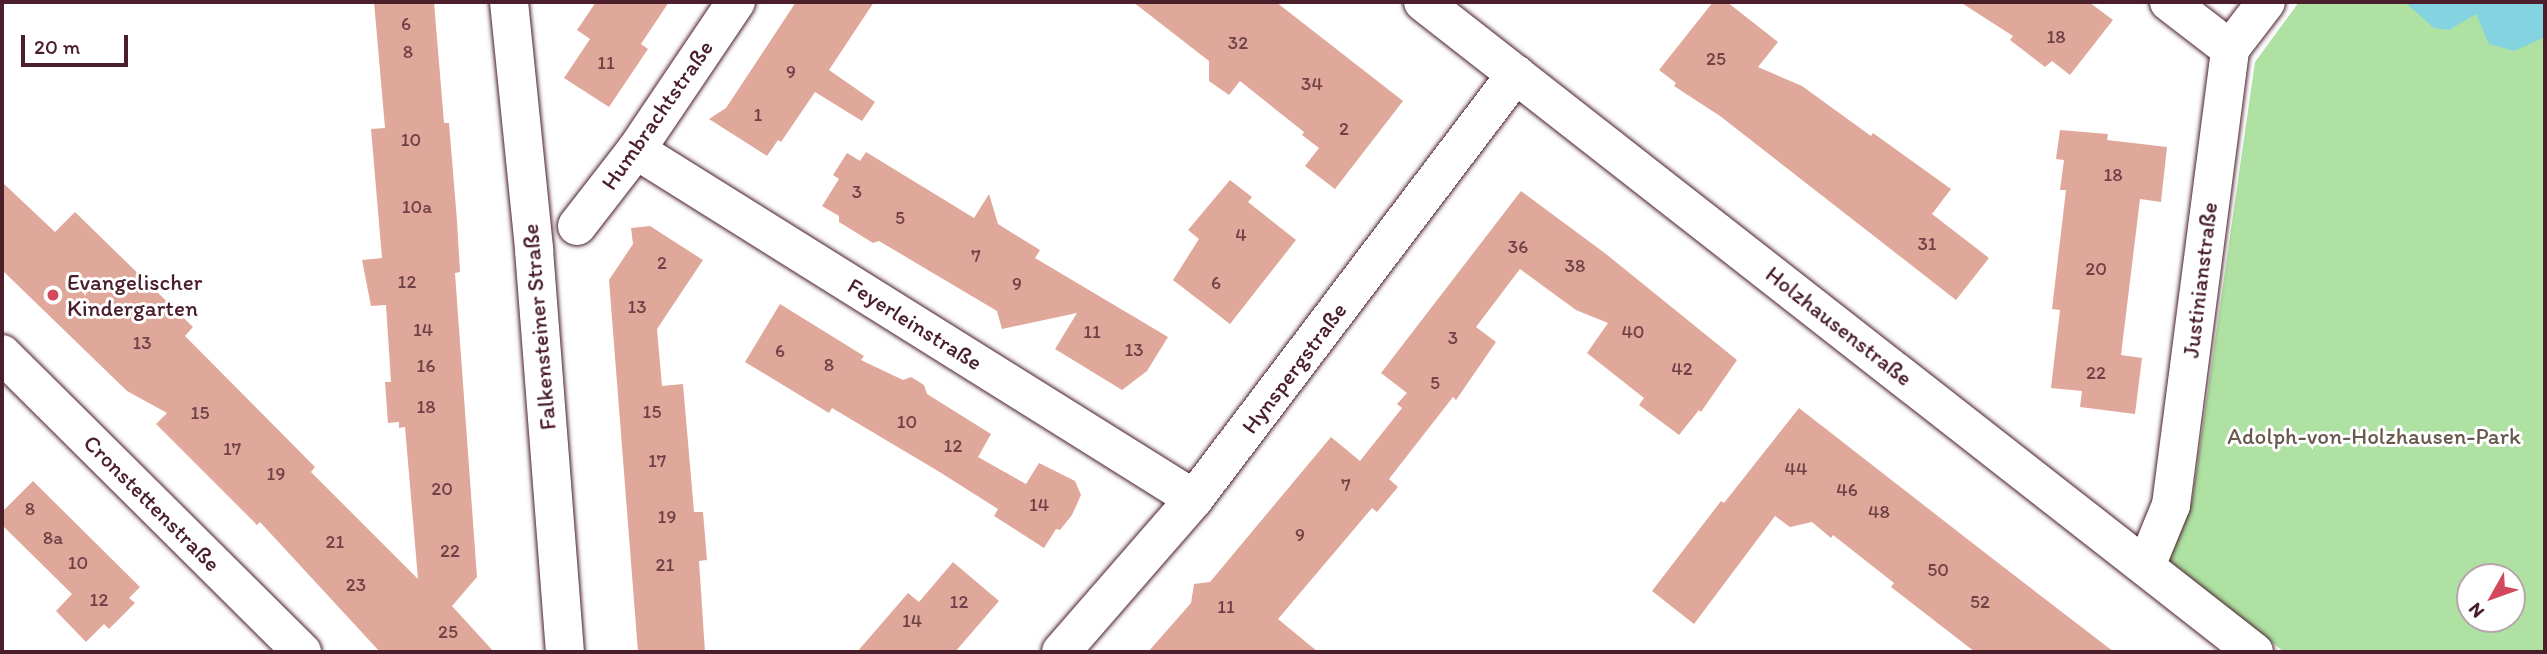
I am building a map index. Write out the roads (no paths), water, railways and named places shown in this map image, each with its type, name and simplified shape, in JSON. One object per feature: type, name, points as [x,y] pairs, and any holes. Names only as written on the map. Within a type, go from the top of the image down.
[{"type":"street","name":"Falkensteiner Straße","points":[[509,2],[533,239],[565,652]]},
{"type":"street","name":"Humbrachtstraße","points":[[576,226],[636,150],[736,2]]},
{"type":"street","name":"Holzhausenstraße","points":[[1423,2],[2254,652]]},
{"type":"street","points":[[2169,2],[2230,49],[2266,2]]},
{"type":"street","name":"Justinianstraße","points":[[2146,566],[2171,505],[2230,49]]},
{"type":"street","name":"Hynspergstraße","points":[[1061,652],[1194,499],[1516,74]]},
{"type":"street","name":"Feyerleinstraße","points":[[636,150],[1194,499]]},
{"type":"street","name":"Cronstettenstraße","points":[[2,354],[302,652]]},
{"type":"water","points":[[2408,2],[2545,2],[2545,37],[2514,51],[2489,44],[2476,14],[2449,30],[2434,28],[2408,5]]},
{"type":"place","name":"Evangelischer Kindergarten","points":[[53,295]]},
{"type":"park label","name":"Adolph-von-Holzhausen-Park","points":[[2374,436]]}]
